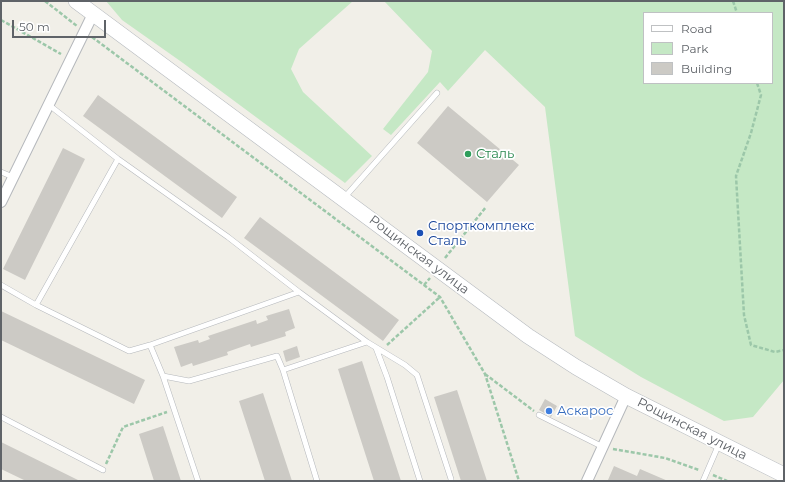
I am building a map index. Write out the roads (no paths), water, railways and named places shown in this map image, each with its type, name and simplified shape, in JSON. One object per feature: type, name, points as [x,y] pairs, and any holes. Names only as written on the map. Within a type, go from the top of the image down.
[{"type":"main road","name":"Рощинская улица","points":[[76,1],[528,336],[576,368],[626,396],[784,476]]},
{"type":"street","points":[[1,202],[93,14]]},
{"type":"street","points":[[587,481],[626,396]]},
{"type":"lane","points":[[343,198],[437,93]]},
{"type":"lane","points":[[49,105],[118,159],[228,237],[367,342],[406,365],[416,375],[451,481]]},
{"type":"lane","points":[[36,305],[118,159]]},
{"type":"lane","points":[[1,172],[13,178]]},
{"type":"lane","points":[[1,286],[128,351],[150,345],[299,292]]},
{"type":"lane","points":[[283,370],[367,342]]},
{"type":"lane","points":[[150,345],[163,376],[198,481]]},
{"type":"lane","points":[[378,349],[420,481]]},
{"type":"lane","points":[[163,376],[189,381],[277,356],[283,370],[317,481]]},
{"type":"lane","points":[[539,415],[603,447]]},
{"type":"lane","points":[[1,417],[104,470]]},
{"type":"lane","points":[[703,481],[719,443]]},
{"type":"place","name":"Сталь","points":[[468,154]]},
{"type":"place","name":"Спорткомплекс Сталь","points":[[420,233]]},
{"type":"place","name":"Аскарос","points":[[549,411]]}]
